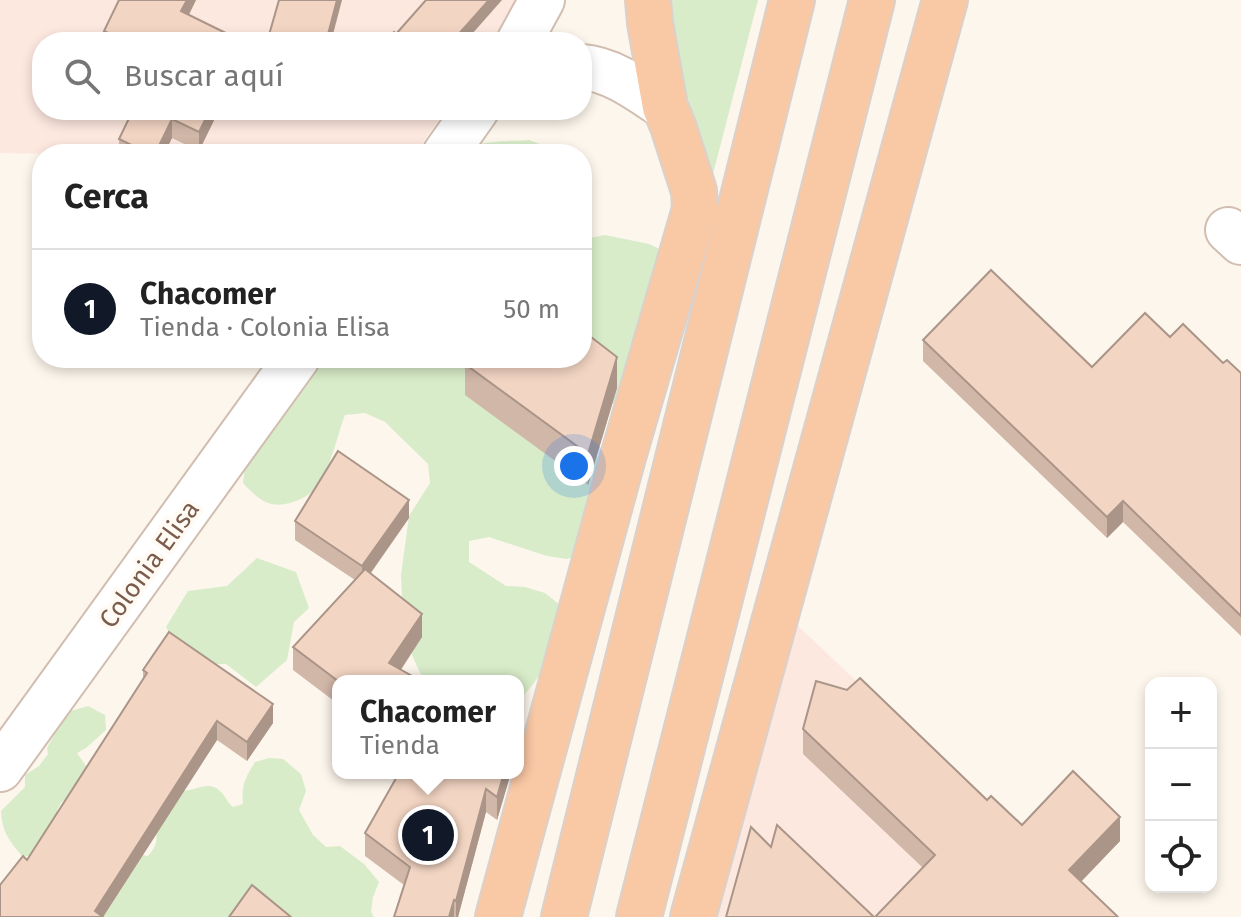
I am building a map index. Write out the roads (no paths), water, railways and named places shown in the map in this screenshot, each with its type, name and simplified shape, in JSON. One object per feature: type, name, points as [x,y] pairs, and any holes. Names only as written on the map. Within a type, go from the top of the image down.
[{"type":"highway","points":[[498,917],[695,209],[694,191],[665,107],[648,0]]},
{"type":"highway","points":[[564,917],[792,0]]},
{"type":"highway","points":[[639,917],[872,0]]},
{"type":"highway","points":[[693,917],[945,0]]},
{"type":"street","points":[[524,32],[542,0]]},
{"type":"street","points":[[592,68],[638,89],[665,107]]},
{"type":"street","points":[[452,144],[469,120]]},
{"type":"street","name":"Colonia Elisa","points":[[0,769],[290,368]]},
{"type":"place","name":"Chacomer","points":[[428,835]]}]
